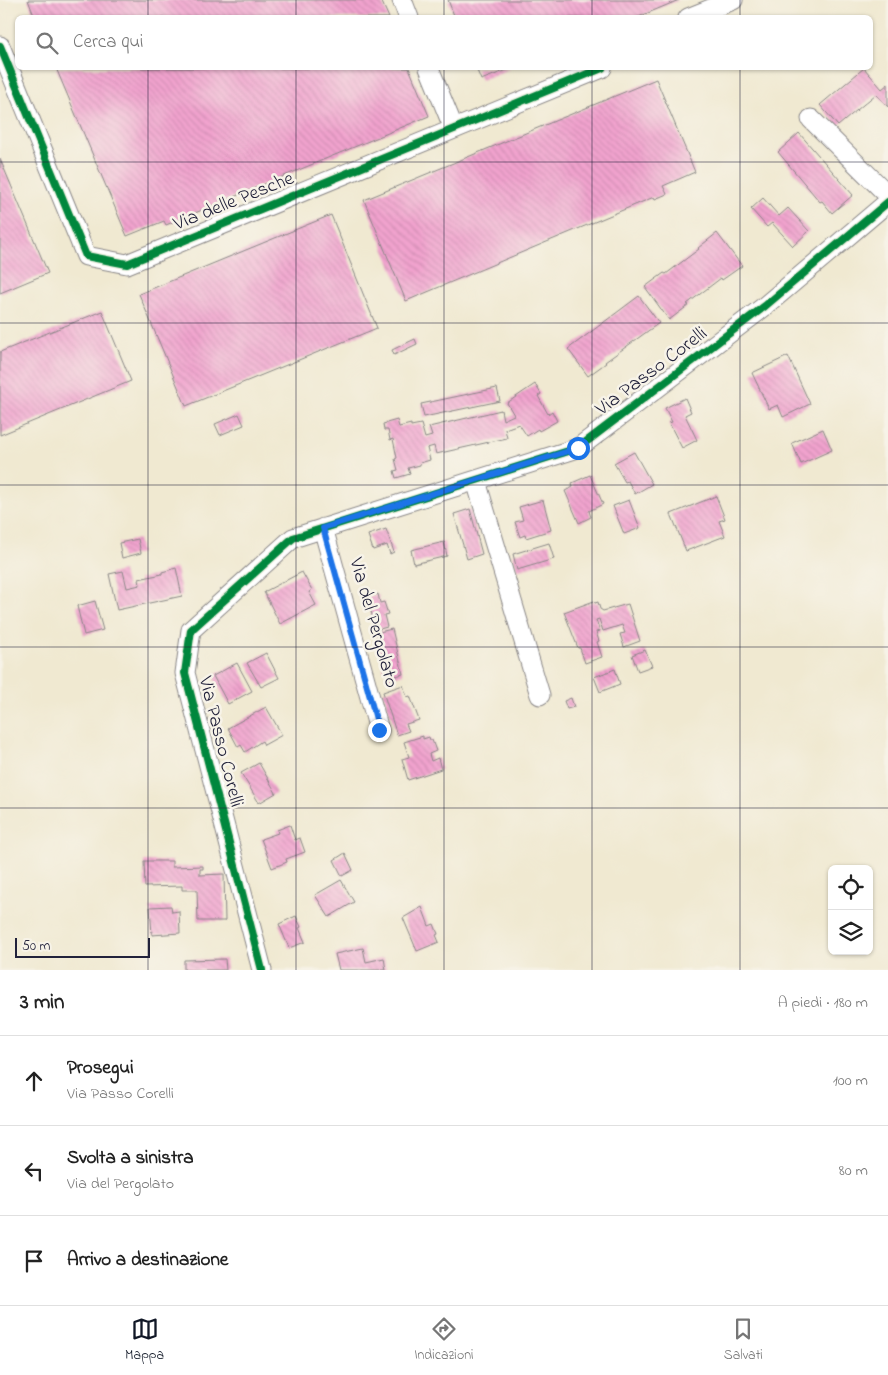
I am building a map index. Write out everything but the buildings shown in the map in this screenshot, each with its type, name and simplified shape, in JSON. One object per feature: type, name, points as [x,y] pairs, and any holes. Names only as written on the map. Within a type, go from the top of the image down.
[{"type":"street","points":[[402,0],[408,15]]},
{"type":"street","points":[[696,15],[733,0]]},
{"type":"street","name":"Via delle Pesche","points":[[0,46],[86,256],[127,264],[597,70]]},
{"type":"street","points":[[430,70],[454,129]]},
{"type":"street","points":[[811,119],[888,195]]},
{"type":"street","name":"Via Passo Corelli","points":[[262,970],[185,673],[191,630],[293,538],[578,448],[765,306],[888,202]]},
{"type":"street","points":[[476,481],[540,695]]},
{"type":"street","name":"Via del Pergolato","points":[[323,528],[379,730]]},
{"type":"cycle path","points":[[0,46],[86,256],[127,264],[597,70]]},
{"type":"cycle path","points":[[262,970],[185,673],[191,630],[293,538],[578,448],[765,306],[888,202]]},
{"type":"route","points":[[379,730],[323,528],[578,448]]}]
